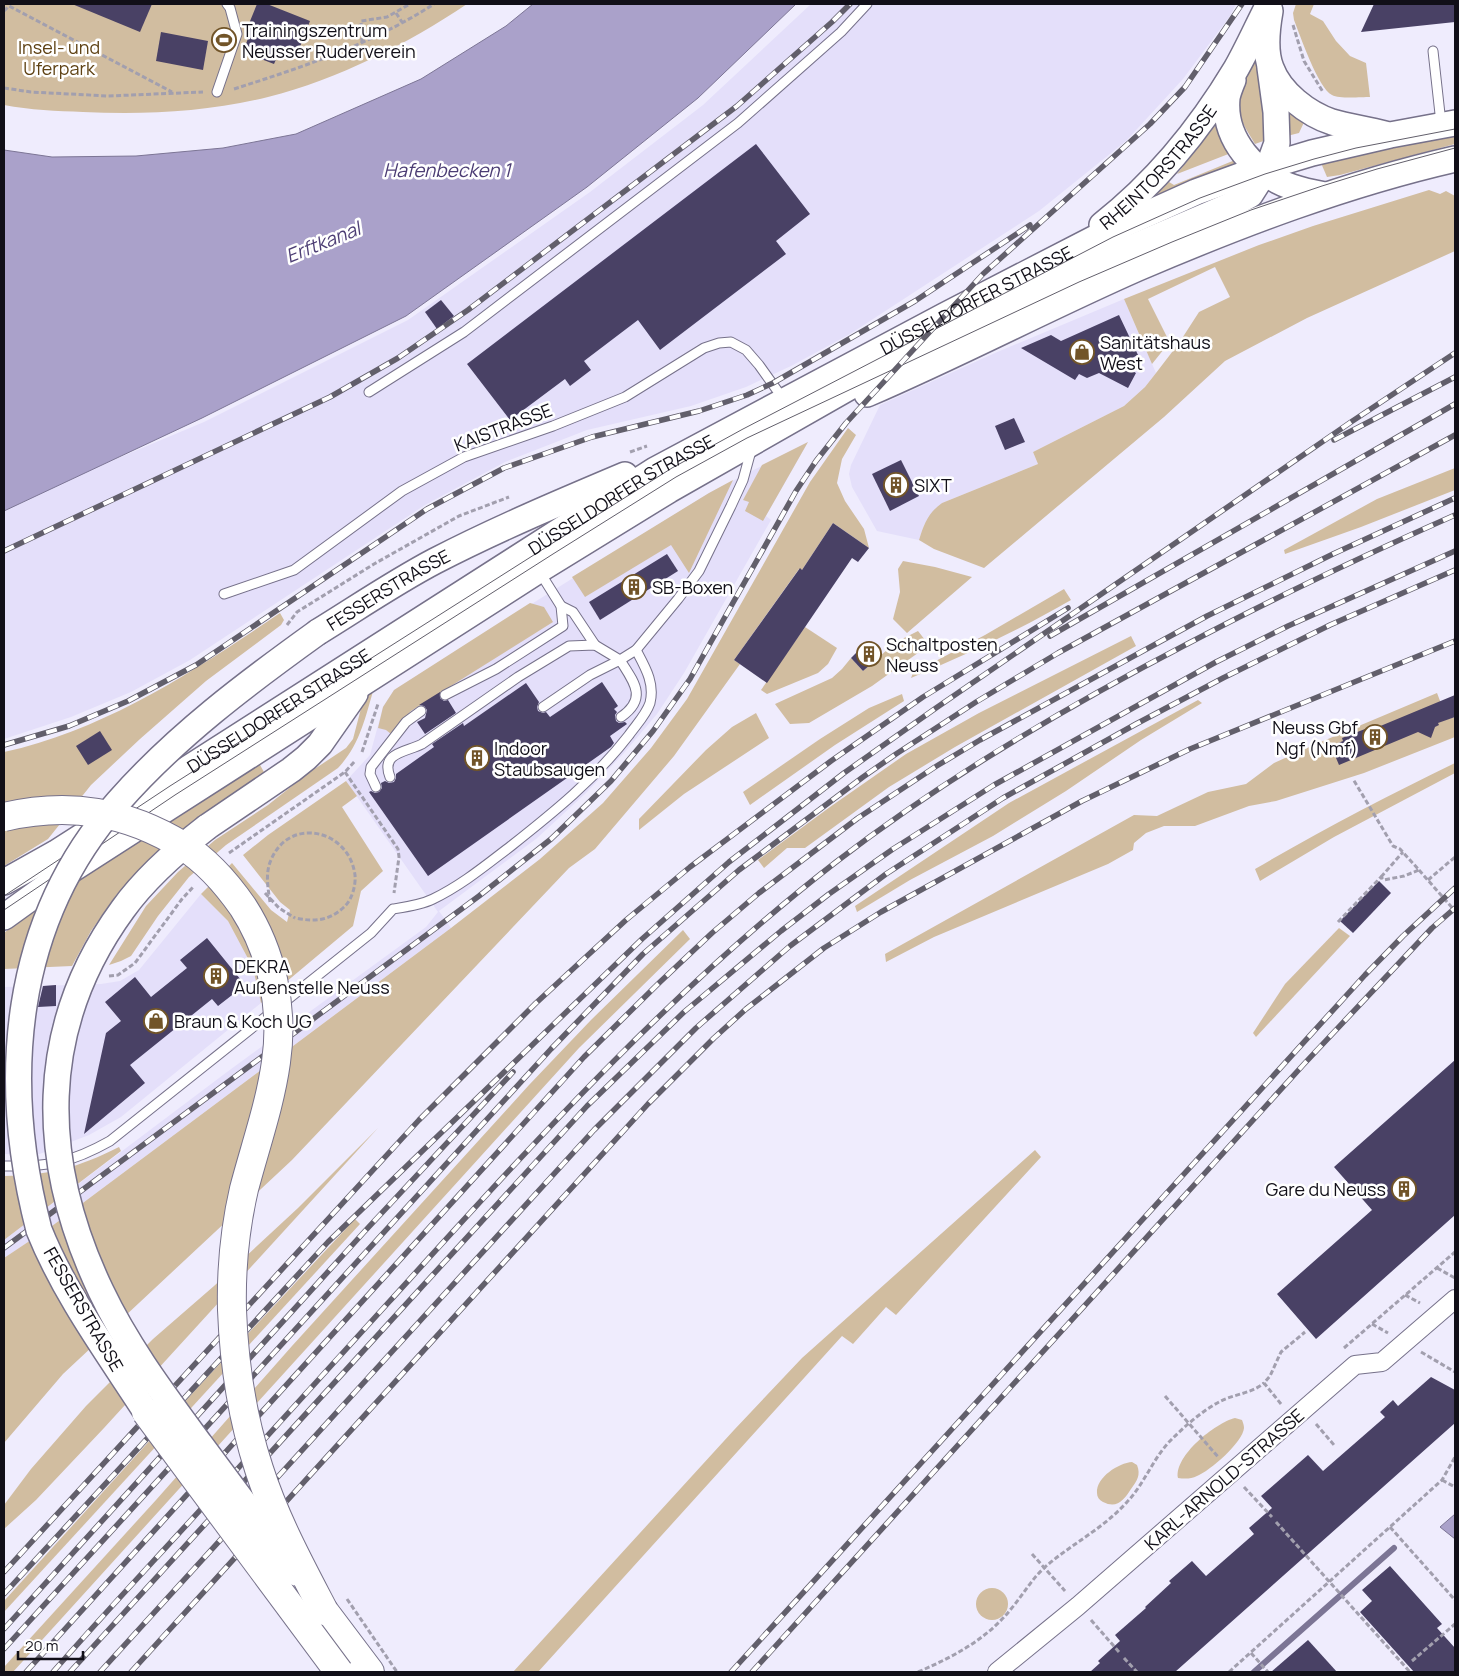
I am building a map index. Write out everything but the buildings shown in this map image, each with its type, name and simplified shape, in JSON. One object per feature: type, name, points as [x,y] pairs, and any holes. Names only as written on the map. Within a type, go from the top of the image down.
[{"type":"main road","name":"RHEINTORSTRASSE","points":[[1067,253],[1124,207],[1164,169],[1199,126],[1277,8]]},
{"type":"main road","points":[[1277,8],[1267,33],[1270,68],[1290,95],[1317,115],[1333,122],[1390,135]]},
{"type":"main road","name":"RHEINTORSTRASSE","points":[[1236,68],[1227,98],[1229,119],[1242,153],[1292,187],[1326,195]]},
{"type":"main road","name":"DÜSSELDORFER STRASSE","points":[[4,917],[54,881],[539,570],[669,490],[911,352],[1098,262],[1230,206],[1250,195],[1277,142],[1276,112],[1270,68]]},
{"type":"main road","name":"DÜSSELDORFER STRASSE","points":[[4,882],[56,852],[655,470],[715,436],[953,311],[1107,232],[1196,192],[1321,151],[1390,135],[1449,125]]},
{"type":"main road","name":"DÜSSELDORFER STRASSE","points":[[754,442],[886,386],[1137,269],[1260,218],[1377,178],[1455,159]]},
{"type":"main road","name":"FESSERSTRASSE","points":[[339,1672],[146,1412],[54,1263],[28,1200],[17,1157],[9,1104],[11,1034],[16,1000],[24,969],[36,935],[68,869],[117,803],[147,770],[192,730],[265,671],[318,632],[434,561],[508,526],[715,436]]},
{"type":"main road","name":"FESSERSTRASSE","points":[[334,1604],[162,1394],[118,1324],[101,1292],[84,1253],[66,1196],[60,1168],[55,1112],[57,1077],[69,1018],[85,973],[104,937],[124,908],[163,864],[207,827],[306,758],[320,744],[354,695],[401,659]]},
{"type":"main road","name":"FESSERSTRASSE","points":[[4,818],[30,811],[66,809],[97,812],[131,820],[164,835],[193,853],[233,893],[252,921],[265,951],[276,996],[279,1024],[271,1091],[244,1191],[237,1227],[232,1307],[234,1356],[248,1432],[259,1470],[274,1508],[293,1550],[334,1604],[370,1672]]},
{"type":"street","name":"KARL-ARNOLD-STRASSE","points":[[997,1672],[1078,1606],[1355,1365],[1382,1362],[1455,1299]]},
{"type":"lane","points":[[217,92],[237,34],[230,8],[227,4]]},
{"type":"lane","points":[[369,392],[464,332],[738,123],[841,32],[867,4]]},
{"type":"lane","points":[[1432,51],[1449,125]]},
{"type":"lane","name":"KAISTRASSE","points":[[224,594],[294,570],[402,490],[464,457],[553,426],[625,397],[704,348],[719,343],[731,342],[746,350],[784,400]]},
{"type":"lane","points":[[543,707],[590,675],[636,650],[678,599],[699,570],[731,506],[742,480],[754,442]]},
{"type":"lane","points":[[445,695],[496,669],[563,626],[561,606],[539,570]]},
{"type":"lane","points":[[561,606],[573,612],[595,645],[620,660],[634,682],[637,693],[635,703],[621,717]]},
{"type":"lane","points":[[390,777],[388,765],[391,758],[400,751],[422,744],[523,673],[569,646],[595,645]]},
{"type":"lane","points":[[4,1166],[52,1164],[85,1155],[110,1141],[371,933],[392,909],[431,900],[463,883],[570,798],[604,765],[642,719],[650,704],[652,689],[649,673],[636,650]]},
{"type":"lane","points":[[376,787],[370,774],[371,767],[406,722],[421,711]]},
{"type":"path","points":[[362,42],[361,21],[378,20],[396,13],[410,4]]},
{"type":"path","points":[[4,11],[9,6],[173,93]]},
{"type":"path","points":[[1277,8],[1304,61],[1325,96],[1317,115]]},
{"type":"path","points":[[396,13],[402,22]]},
{"type":"path","points":[[345,772],[398,849],[399,857],[392,909]]},
{"type":"path","points":[[1353,779],[1393,846],[1403,852],[1455,911]]},
{"type":"path","points":[[274,912],[268,888],[268,874],[270,861],[276,850],[293,836],[317,833],[329,837],[339,843],[348,853],[354,866],[356,880],[353,893],[346,905],[335,915],[323,920],[308,921],[295,918]]},
{"type":"path","points":[[1338,922],[1403,852]]},
{"type":"path","points":[[1428,880],[1455,857]]},
{"type":"path","points":[[1381,877],[1384,880],[1404,876],[1419,870]]},
{"type":"path","points":[[1343,1348],[1455,1252]]},
{"type":"path","points":[[1437,1268],[1455,1278]]},
{"type":"path","points":[[918,1672],[962,1652],[974,1644],[1011,1609],[1029,1583],[1044,1568],[1101,1527],[1130,1500],[1158,1455],[1170,1440],[1218,1402],[1234,1395],[1256,1390],[1270,1376],[1281,1352],[1305,1332]]},
{"type":"path","points":[[1264,1383],[1294,1419]]},
{"type":"path","points":[[1165,1396],[1272,1518]]},
{"type":"path","points":[[1280,1403],[1287,1397]]},
{"type":"path","points":[[1229,1672],[1442,1480],[1455,1457]]},
{"type":"path","points":[[1442,1480],[1455,1487]]},
{"type":"path","points":[[1276,1522],[1410,1672]]},
{"type":"path","points":[[1390,1527],[1455,1600]]},
{"type":"path","points":[[1032,1554],[1065,1591]]},
{"type":"path","points":[[334,1604],[397,1672]]},
{"type":"path","points":[[1078,1606],[1119,1652]]},
{"type":"path","points":[[1412,1661],[1455,1624]]},
{"type":"path","points":[[1251,1653],[1268,1672]]},
{"type":"path","points":[[1124,1658],[1137,1672]]},
{"type":"shaded area","points":[[811,4],[1236,4],[1230,16],[1183,79],[1126,141],[1039,211],[850,334],[791,366],[746,387],[691,406],[587,430],[505,462],[425,505],[190,660],[131,692],[71,717],[4,739],[4,506],[204,422],[408,320],[590,192],[703,105]]},
{"type":"shaded area","points":[[1124,299],[1156,373],[1145,387],[1124,406],[1033,452],[1038,464],[942,503],[924,525],[919,540],[877,531],[852,487],[849,474],[851,465],[880,405],[995,353]]},
{"type":"shaded area","points":[[808,442],[766,516],[771,520],[684,673],[657,714],[624,753],[586,793],[536,839],[439,911],[451,928],[52,1226],[4,1258],[4,1240],[227,1072],[426,927],[438,912],[346,781],[370,755],[383,707],[394,690],[709,493]]},
{"type":"shaded area","points":[[201,894],[228,921],[253,968],[261,1003],[121,1117],[89,1135],[37,1155],[4,1154],[4,987],[101,984],[120,981],[139,970]]},
{"type":"green space","name":"Insel- und Uferpark","points":[[4,4],[467,4],[421,33],[372,59],[321,80],[268,97],[200,109],[153,113],[106,113],[53,111],[4,105]]},
{"type":"green space","points":[[1296,4],[1314,4],[1310,14],[1323,21],[1336,41],[1350,56],[1366,63],[1370,97],[1340,97],[1332,95],[1327,90],[1315,72],[1294,20],[1293,13]]},
{"type":"green space","points":[[1256,56],[1269,139],[1255,144],[1243,123],[1240,97],[1248,72]]},
{"type":"green space","points":[[1288,104],[1306,118],[1299,133],[1287,136]]},
{"type":"green space","points":[[1218,122],[1231,153],[1177,174]]},
{"type":"green space","points":[[1455,135],[1455,144],[1340,175],[1327,177],[1321,163],[1358,154]]},
{"type":"green space","points":[[1235,160],[1238,164],[1158,197],[1156,195],[1169,182],[1174,185]]},
{"type":"green space","points":[[1429,190],[1440,194],[1446,191],[1455,196],[1455,251],[1307,318],[1225,361],[1164,417],[984,568],[934,549],[919,540],[927,519],[942,503],[1038,464],[1033,452],[1124,406],[1145,387],[1179,343],[1199,312],[1230,297],[1215,267],[1148,299],[1167,337],[1164,349],[1152,364],[1124,299],[1259,245]]},
{"type":"green space","points":[[848,428],[856,435],[842,459],[837,483],[845,501],[864,529],[869,548],[833,523],[802,570],[799,569],[734,660],[740,664],[674,756],[595,849],[569,868],[292,1160],[63,1374],[4,1443],[4,1258],[52,1226],[451,928],[540,859],[603,803],[651,748],[687,699],[810,482]]},
{"type":"green space","points":[[808,442],[763,521],[745,511],[749,502],[743,500],[762,465]]},
{"type":"green space","points":[[1455,468],[1455,490],[1361,527],[1285,554],[1284,550],[1377,499]]},
{"type":"green space","points":[[733,480],[689,573],[671,545],[585,597],[572,577]]},
{"type":"green space","points":[[903,561],[972,577],[907,633],[893,619],[900,592],[898,569]]},
{"type":"green space","points":[[1064,589],[1071,600],[992,642],[911,678],[913,673],[985,635]]},
{"type":"green space","points":[[530,603],[544,607],[553,622],[411,711],[391,734],[386,730],[378,728],[383,707],[394,690]]},
{"type":"green space","points":[[280,613],[284,620],[281,625],[206,681],[140,739],[91,785],[48,839],[4,866],[4,752],[42,742],[78,729],[148,696],[215,656]]},
{"type":"green space","points":[[805,627],[837,648],[828,664],[818,673],[767,694],[761,690]]},
{"type":"green space","points":[[918,631],[929,645],[872,686],[809,723],[790,724],[775,704],[832,678],[851,658],[863,671],[887,650],[895,650],[904,638]]},
{"type":"green space","points":[[1131,636],[1136,646],[955,747],[889,787],[805,848],[787,848],[764,868],[758,860],[906,754],[979,713]]},
{"type":"green space","points":[[374,688],[357,740],[338,768],[226,845],[189,877],[158,916],[131,956],[109,965],[146,906],[178,872],[215,840],[268,805],[307,774],[346,748],[353,739],[364,697]]},
{"type":"green space","points":[[1437,693],[1447,719],[1455,717],[1455,737],[1364,773],[1276,801],[1249,806],[1195,826],[1164,826],[1146,833],[1134,843],[1133,850],[1108,864],[934,937],[886,962],[885,954],[1134,815],[1157,816],[1208,792],[1246,784],[1274,763]]},
{"type":"green space","points":[[902,694],[904,701],[835,745],[750,805],[743,792],[869,708]]},
{"type":"green space","points":[[1198,700],[1202,703],[1141,740],[1066,791],[993,836],[910,880],[857,912],[855,906],[1009,803]]},
{"type":"green space","points":[[756,713],[769,738],[684,794],[639,830],[639,819],[706,750],[732,727]]},
{"type":"green space","points":[[259,763],[265,774],[196,819],[154,854],[117,894],[91,931],[72,966],[4,969],[4,933],[38,904]]},
{"type":"green space","points":[[1455,763],[1455,773],[1334,837],[1260,881],[1255,869],[1354,814]]},
{"type":"green space","points":[[346,781],[357,796],[342,807],[383,871],[361,891],[353,926],[261,1003],[253,968],[228,921],[201,894],[232,863],[271,910],[287,922],[290,910],[280,902],[243,855],[268,835]]},
{"type":"green space","points":[[1339,928],[1350,936],[1256,1037],[1253,1033],[1285,984]]},
{"type":"green space","points":[[683,930],[690,939],[579,1048],[13,1672],[4,1672],[4,1667],[529,1085],[591,1020]]},
{"type":"green space","points":[[378,1128],[104,1428],[36,1500],[4,1529],[4,1505],[31,1469],[86,1406],[153,1339],[214,1286],[298,1208]]},
{"type":"green space","points":[[119,1147],[121,1151],[4,1240],[4,1176],[35,1174],[63,1169]]},
{"type":"green space","points":[[1035,1150],[1041,1157],[896,1315],[886,1307],[853,1344],[842,1336],[538,1672],[513,1672],[802,1358]]},
{"type":"green space","points":[[355,1219],[360,1224],[4,1612],[4,1601],[201,1384]]},
{"type":"green space","points":[[1235,1418],[1242,1420],[1244,1428],[1238,1441],[1232,1448],[1203,1473],[1186,1479],[1178,1478],[1178,1469],[1189,1451],[1207,1433]]},
{"type":"green space","points":[[1132,1462],[1137,1465],[1138,1478],[1126,1497],[1116,1504],[1108,1504],[1100,1500],[1097,1494],[1098,1487],[1104,1476],[1121,1465]]},
{"type":"green space","points":[[992,1588],[998,1589],[1003,1593],[1007,1598],[1007,1610],[1003,1615],[998,1619],[992,1620],[986,1619],[981,1615],[977,1610],[976,1604],[977,1598],[981,1593],[986,1589]]},
{"type":"water","points":[[533,4],[796,4],[698,98],[587,187],[406,316],[202,418],[4,511],[4,150],[52,157],[136,156],[223,148],[296,134],[421,79],[506,26]]},
{"type":"water","points":[[1455,1514],[1455,1539],[1440,1527]]},
{"type":"waterway","points":[[1254,1672],[1394,1548]]},
{"type":"tram line","points":[[4,896],[170,786],[548,546],[672,468],[743,429],[1113,237],[1200,198],[1265,174],[1314,159],[1356,148],[1455,129]]},
{"type":"tram line","points":[[4,910],[175,795],[553,554],[676,477],[747,438],[1079,282],[1172,242],[1251,210],[1322,186],[1455,148]]},
{"type":"railway","points":[[4,551],[330,397],[398,358],[468,310],[737,106],[850,4]]},
{"type":"railway","points":[[4,1248],[479,896],[551,839],[611,781],[653,731],[690,679],[796,491],[816,461],[846,423],[983,274],[1150,124],[1185,87],[1242,4]]},
{"type":"railway","points":[[4,745],[69,726],[128,701],[196,665],[427,509],[504,468],[592,437],[699,411],[747,395],[773,383],[915,301],[1030,225]]},
{"type":"railway","points":[[4,1594],[328,1242],[642,939],[729,862],[844,773],[936,708],[1351,422],[1455,353]]},
{"type":"railway","points":[[1334,440],[1455,377]]},
{"type":"railway","points":[[1050,636],[1455,404]]},
{"type":"railway","points":[[4,1649],[551,1049],[643,954],[739,870],[863,777],[976,702],[1058,653],[1455,435]]},
{"type":"railway","points":[[26,1672],[584,1057],[712,933],[759,893],[858,818],[980,740],[1207,616],[1333,554],[1455,498]]},
{"type":"railway","points":[[53,1672],[548,1129],[658,1017],[775,912],[877,831],[963,773],[1052,718],[1143,667],[1255,609],[1455,515]]},
{"type":"railway","points":[[70,1672],[587,1106],[684,1012],[781,931],[893,849],[994,785],[1216,662],[1288,626],[1455,551]]},
{"type":"railway","points":[[100,1672],[594,1130],[696,1028],[790,946],[886,874],[1003,798],[1223,678],[1330,625],[1455,570]]},
{"type":"railway","points":[[4,1572],[419,1120],[536,1003],[626,920],[690,867],[831,761],[923,697],[1068,608]]},
{"type":"railway","points":[[131,1672],[648,1104],[746,1009],[824,948],[881,912],[1082,801],[1190,749],[1455,641]]},
{"type":"railway","points":[[731,1672],[1365,975],[1403,936],[1455,888]]},
{"type":"railway","points":[[752,1672],[1304,1064],[1432,928],[1455,908]]},
{"type":"railway","points":[[4,1629],[365,1231],[513,1072]]},
{"type":"place","name":"Trainingszentrum Neusser Ruderverein","points":[[224,40]]},
{"type":"place","name":"Sanitätshaus West","points":[[1082,352]]},
{"type":"place","name":"SIXT","points":[[896,485]]},
{"type":"place","name":"SB-Boxen","points":[[634,587]]},
{"type":"place","name":"Schaltposten Neuss","points":[[869,654]]},
{"type":"place","name":"Neuss Gbf Ngf (Nmf)","points":[[1375,737]]},
{"type":"place","name":"Indoor Staubsaugen","points":[[477,758]]},
{"type":"place","name":"DEKRA Außenstelle Neuss","points":[[216,976]]},
{"type":"place","name":"Braun & Koch UG","points":[[156,1021]]},
{"type":"place","name":"Gare du Neuss","points":[[1404,1189]]},
{"type":"water label","name":"Hafenbecken 1","points":[[447,170]]},
{"type":"water label","name":"Erftkanal","points":[[323,242]]}]
